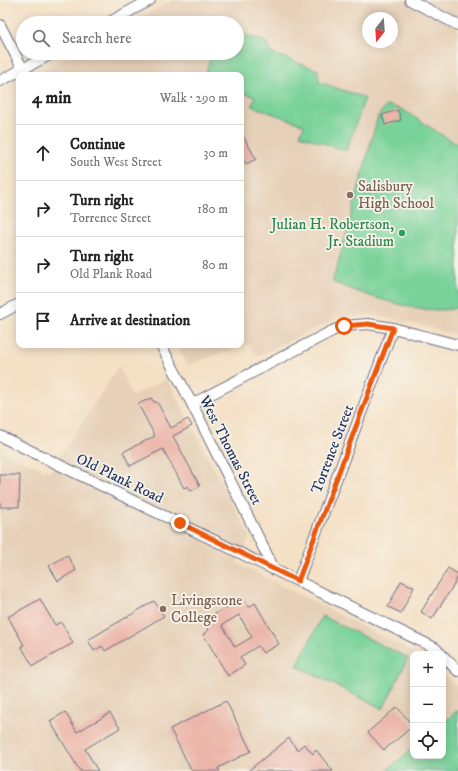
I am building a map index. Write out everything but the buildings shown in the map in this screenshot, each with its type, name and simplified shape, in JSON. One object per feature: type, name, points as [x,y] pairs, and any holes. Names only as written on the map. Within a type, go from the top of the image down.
[{"type":"street","points":[[121,16],[150,0]]},
{"type":"street","points":[[410,0],[458,25]]},
{"type":"street","points":[[0,26],[16,57]]},
{"type":"street","points":[[18,60],[24,72],[42,60]]},
{"type":"street","points":[[0,81],[16,75]]},
{"type":"street","points":[[0,314],[16,306]]},
{"type":"street","points":[[192,404],[344,326],[368,324],[393,328],[458,345]]},
{"type":"street","name":"Torrence Street","points":[[298,581],[393,328]]},
{"type":"street","name":"West Thomas Street","points":[[163,348],[274,569]]},
{"type":"street","name":"Old Plank Road","points":[[0,436],[435,648],[438,651]]},
{"type":"street","name":"Old Plank Road","points":[[446,659],[458,671]]},
{"type":"shaded area","name":"Salisbury High School","points":[[174,0],[458,0],[458,335],[389,318],[370,315],[339,317],[257,356],[248,344],[244,345],[244,72],[38,72],[61,60],[244,60],[244,16],[144,16]]},
{"type":"shaded area","name":"Salisbury High School","points":[[178,348],[236,348],[187,365]]},
{"type":"shaded area","name":"Livingstone College","points":[[119,366],[132,396],[167,379],[250,537],[236,563],[411,651],[410,759],[446,759],[446,677],[458,687],[458,771],[0,771],[0,450],[50,472]]},
{"type":"green space","points":[[244,34],[268,43],[271,53],[318,70],[319,82],[365,98],[346,151],[300,135],[304,125],[252,106],[255,97],[244,93],[244,72],[206,72],[210,60],[244,60]]},
{"type":"green space","name":"Julian H. Robertson, Jr. Stadium","points":[[387,105],[403,110],[458,145],[458,307],[448,310],[435,310],[406,306],[363,294],[333,282],[378,116]]},
{"type":"green space","points":[[322,616],[408,658],[383,709],[297,666]]},
{"type":"green space","points":[[458,710],[458,771],[386,771],[410,751],[410,759],[446,759],[446,720]]},
{"type":"place","name":"Salisbury High School","points":[[350,195]]},
{"type":"place","name":"Julian H. Robertson, Jr. Stadium","points":[[402,233]]},
{"type":"place","name":"Livingstone College","points":[[163,609]]},
{"type":"route","points":[[180,523],[298,581],[393,328],[368,324],[344,326]]}]
